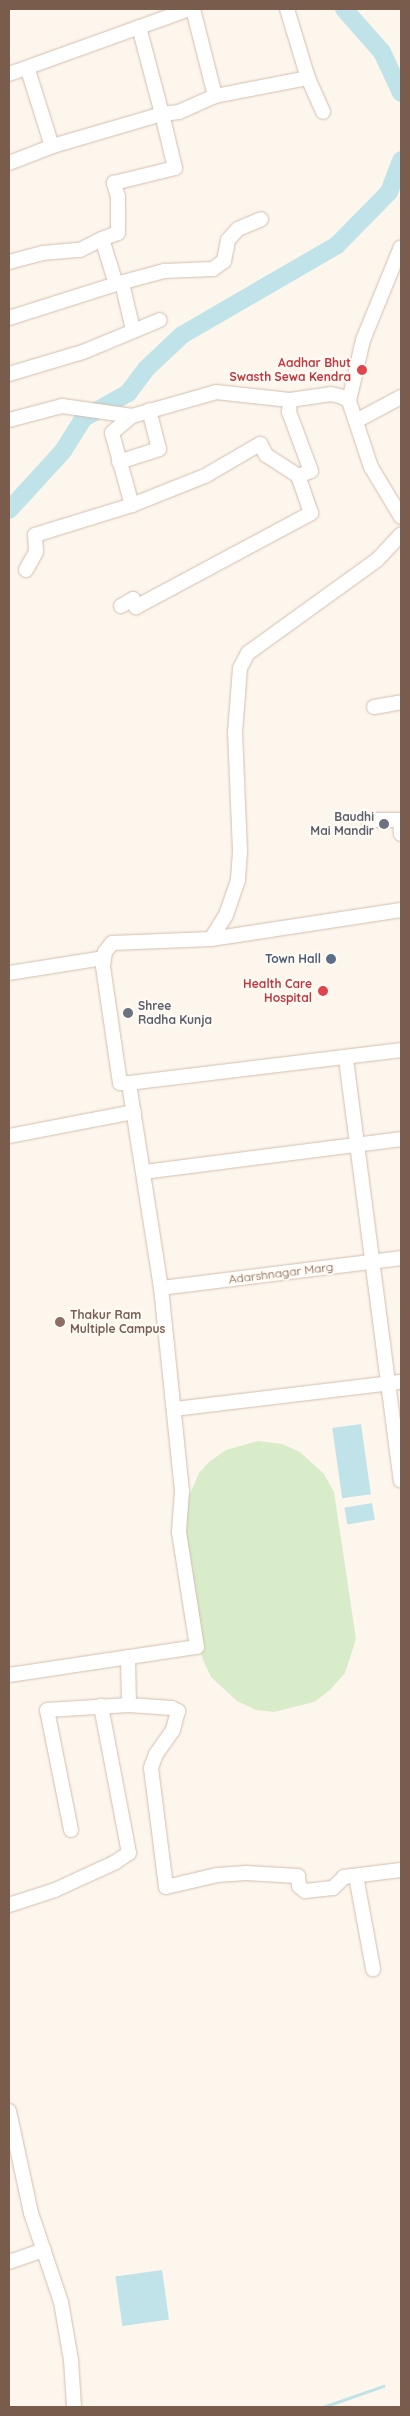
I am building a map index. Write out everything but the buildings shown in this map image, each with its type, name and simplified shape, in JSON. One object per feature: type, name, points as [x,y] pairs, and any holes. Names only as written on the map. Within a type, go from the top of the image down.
[{"type":"street","points":[[9,74],[28,70],[192,9],[214,96]]},
{"type":"street","points":[[287,9],[308,78],[323,112]]},
{"type":"street","points":[[9,262],[43,253],[80,250],[118,233],[118,197],[114,183],[175,168],[139,28]]},
{"type":"street","points":[[28,70],[52,146]]},
{"type":"street","points":[[9,163],[52,146],[162,114],[178,112],[214,96],[308,78]]},
{"type":"street","points":[[9,318],[164,271],[213,269],[224,261],[228,240],[238,229],[261,218]]},
{"type":"street","points":[[102,239],[119,284],[133,330]]},
{"type":"street","points":[[401,247],[363,340],[349,401],[371,467],[401,517]]},
{"type":"street","points":[[9,374],[82,352],[160,320]]},
{"type":"street","points":[[9,420],[62,406],[128,416],[216,392],[290,400],[332,394],[349,401]]},
{"type":"street","points":[[356,421],[401,397]]},
{"type":"street","points":[[290,400],[289,412],[311,471],[298,476]]},
{"type":"street","points":[[120,462],[159,449],[149,410]]},
{"type":"street","points":[[128,416],[125,420],[125,425],[112,433],[132,505]]},
{"type":"street","points":[[26,570],[36,552],[35,535],[132,505],[205,476],[260,444],[266,455],[298,476],[311,513],[136,607],[133,599],[121,606]]},
{"type":"street","points":[[211,939],[226,915],[238,880],[240,851],[235,733],[240,668],[248,653],[377,560],[401,534]]},
{"type":"street","points":[[374,707],[401,702]]},
{"type":"street","points":[[368,820],[401,825]]},
{"type":"street","points":[[401,910],[211,939],[112,943],[104,958],[120,1083],[346,1059],[401,1050]]},
{"type":"street","points":[[9,973],[104,958]]},
{"type":"street","points":[[346,1059],[371,1262],[394,1383],[401,1471]]},
{"type":"street","points":[[9,1676],[197,1647],[179,1532],[182,1491],[161,1288],[129,1083]]},
{"type":"street","points":[[9,1136],[134,1112]]},
{"type":"street","points":[[144,1172],[401,1140]]},
{"type":"street","name":"Adarshnagar Marg","points":[[161,1288],[401,1258]]},
{"type":"street","points":[[174,1408],[394,1383]]},
{"type":"street","points":[[128,1657],[129,1705]]},
{"type":"street","points":[[71,1830],[47,1710],[129,1705],[172,1708],[178,1711],[173,1730],[156,1754],[152,1768],[166,1886],[217,1875],[246,1873],[298,1876],[299,1886],[305,1891],[332,1888],[344,1877],[401,1870]]},
{"type":"street","points":[[9,1905],[55,1890],[114,1863],[130,1853],[101,1706]]},
{"type":"street","points":[[356,1876],[373,1969]]},
{"type":"street","points":[[9,2111],[31,2213],[61,2302],[71,2360],[74,2407]]},
{"type":"street","points":[[9,2262],[44,2250]]},
{"type":"green space","points":[[258,1441],[282,1444],[300,1452],[324,1474],[334,1492],[356,1639],[345,1673],[330,1690],[314,1702],[274,1712],[256,1710],[237,1701],[211,1677],[203,1660],[198,1642],[182,1513],[199,1473],[210,1461],[226,1450]]},
{"type":"water","points":[[361,1424],[371,1494],[342,1498],[332,1428]]},
{"type":"water","points":[[372,1503],[375,1520],[347,1525],[344,1508]]},
{"type":"water","points":[[162,2270],[169,2320],[122,2326],[115,2277]]},
{"type":"waterway","points":[[344,9],[382,52],[401,93]]},
{"type":"waterway","points":[[9,510],[63,451],[84,418],[128,393],[147,368],[182,335],[337,245],[389,192],[401,160]]},
{"type":"waterway","points":[[323,2407],[383,2386]]},
{"type":"place","name":"Aadhar Bhut Swasth Sewa Kendra","points":[[362,370]]},
{"type":"place","name":"Baudhi Mai Mandir","points":[[384,824]]},
{"type":"place","name":"Town Hall","points":[[331,959]]},
{"type":"place","name":"Health Care Hospital","points":[[323,991]]},
{"type":"place","name":"Shree Radha Kunja","points":[[128,1013]]},
{"type":"place","name":"Thakur Ram Multiple Campus","points":[[60,1322]]}]
